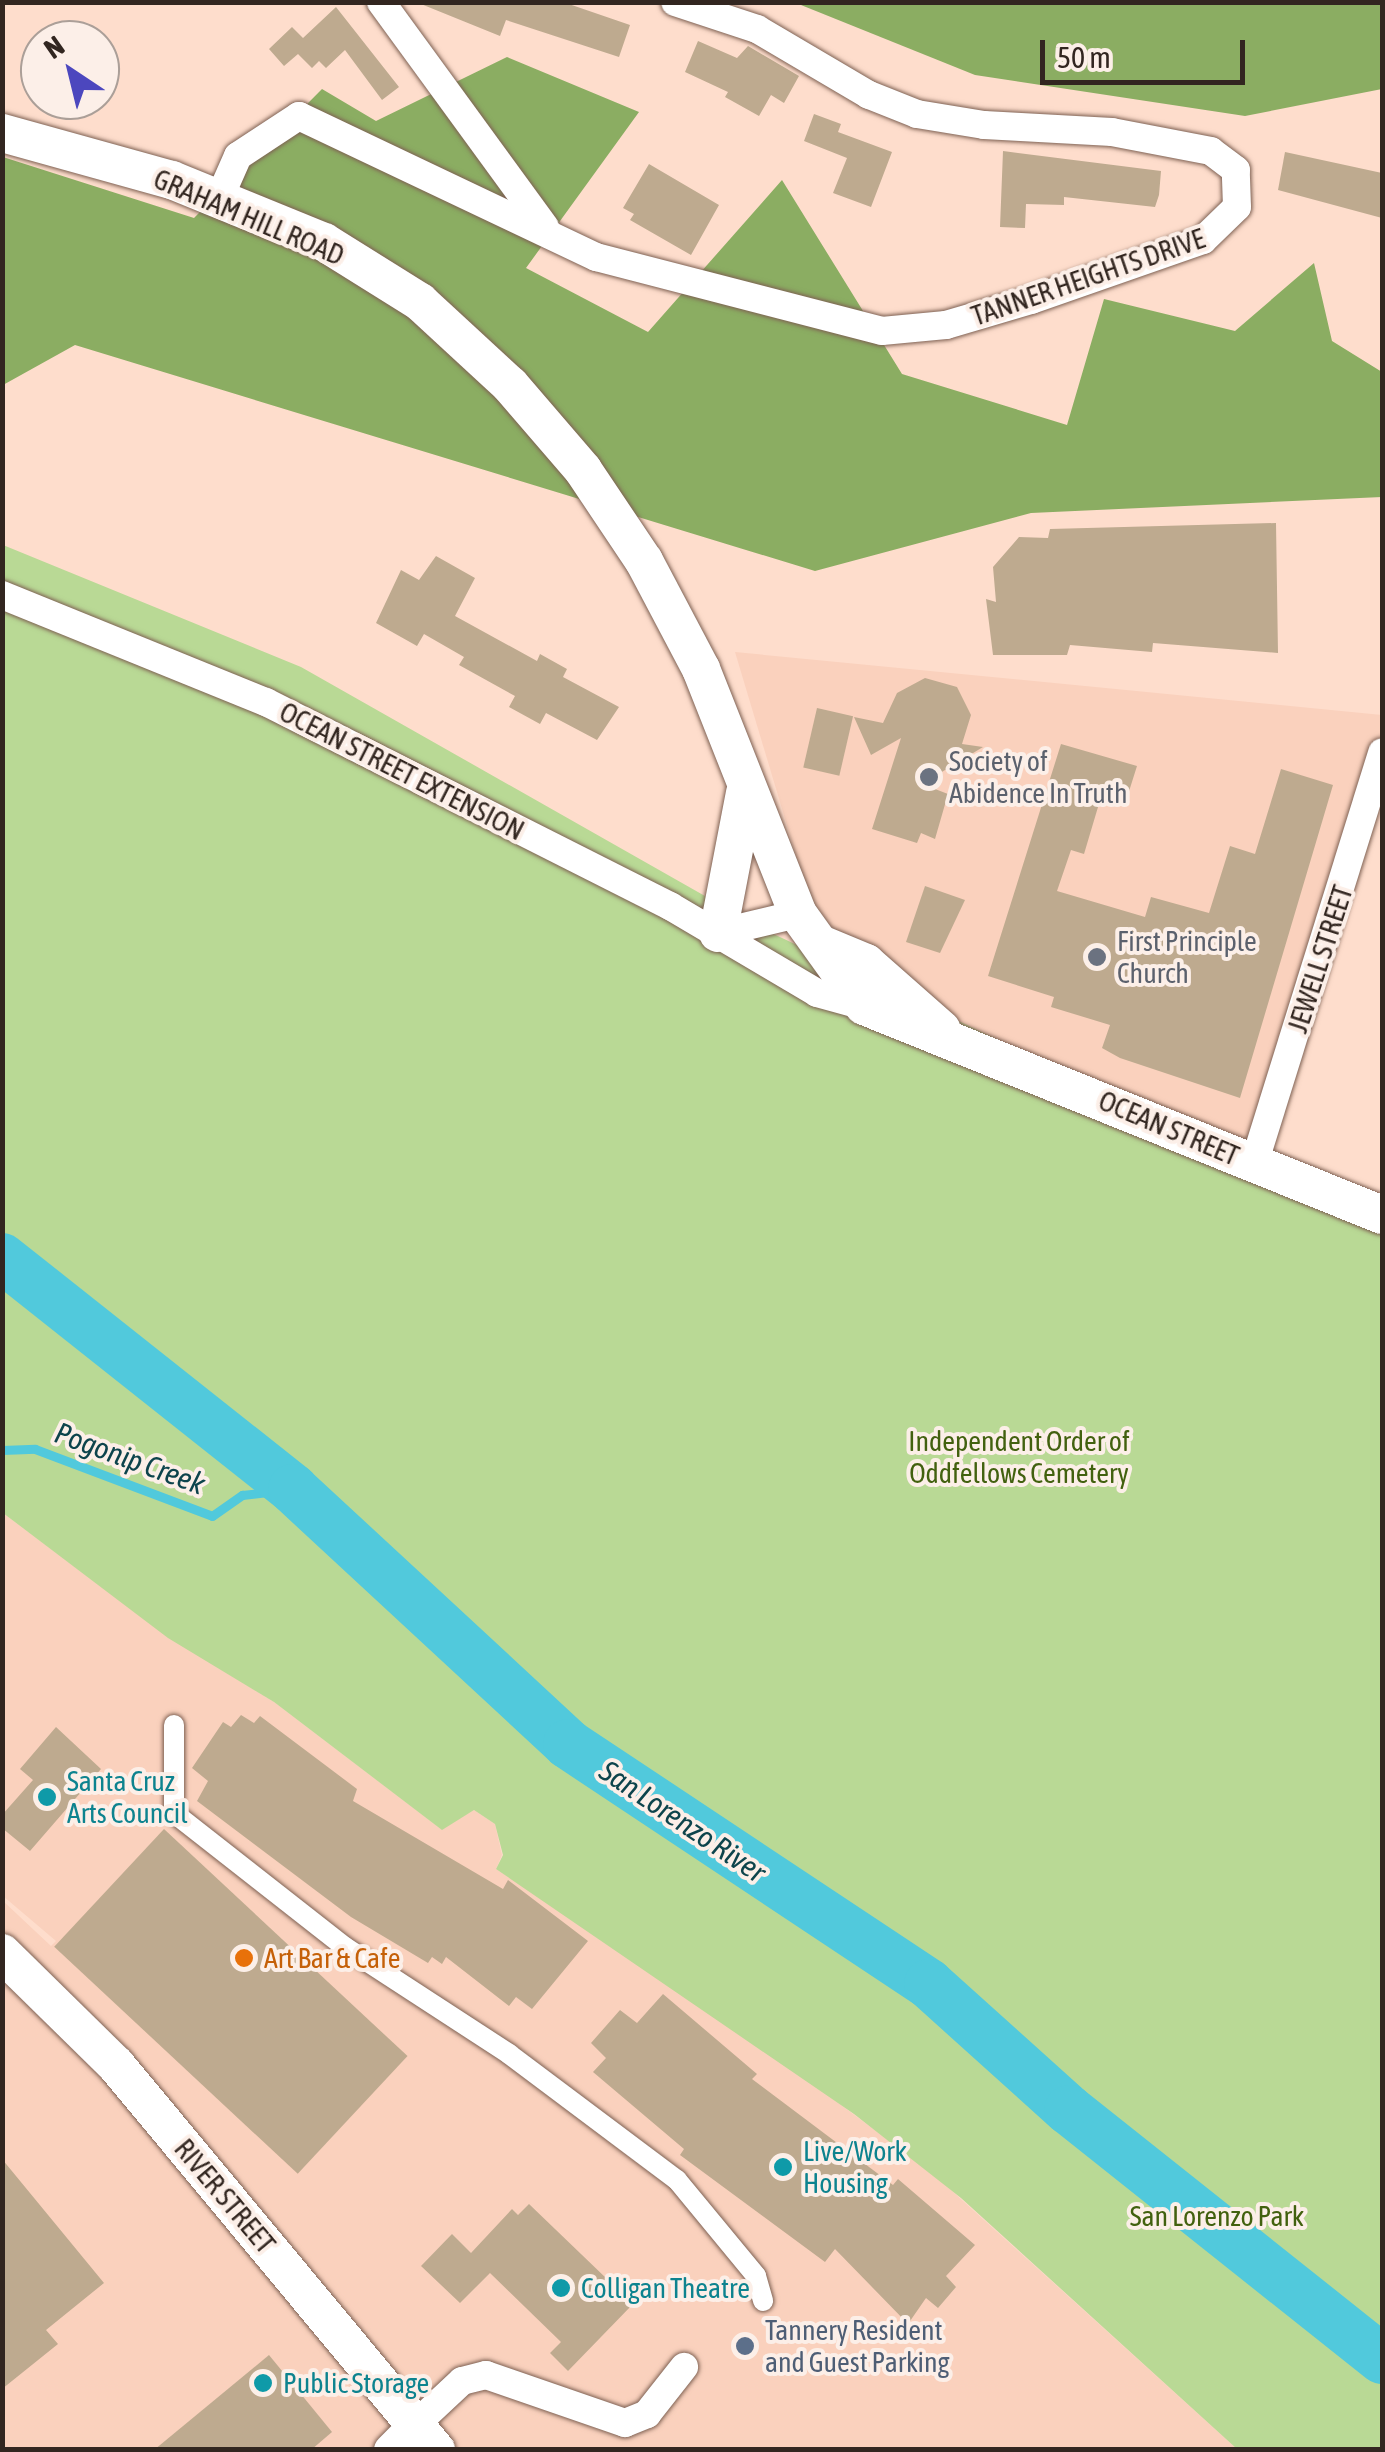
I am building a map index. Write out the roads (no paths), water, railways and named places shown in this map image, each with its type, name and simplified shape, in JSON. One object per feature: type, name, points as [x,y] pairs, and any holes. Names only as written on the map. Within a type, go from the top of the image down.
[{"type":"main road","name":"GRAHAM HILL ROAD","points":[[2,133],[219,199],[324,242],[420,302],[510,385],[583,470],[644,561],[701,669],[745,793],[798,914]]},
{"type":"main road","points":[[718,933],[745,793]]},
{"type":"main road","name":"OCEAN STREET","points":[[798,914],[864,1006],[1126,1106],[1254,1164],[1382,1215]]},
{"type":"main road","name":"OCEAN STREET","points":[[823,945],[866,963],[955,1042]]},
{"type":"main road","name":"RIVER STREET","points":[[2,1953],[116,2065],[414,2441]]},
{"type":"street","name":"TANNER HEIGHTS DRIVE","points":[[381,2],[549,232]]},
{"type":"street","name":"TANNER HEIGHTS DRIVE","points":[[219,199],[238,156],[299,116],[596,257],[882,330],[946,325],[1203,240],[1226,225],[1240,194],[1236,170],[1222,156],[1112,132],[984,126],[917,114],[870,96],[757,30],[675,2]]},
{"type":"street","name":"OCEAN STREET EXTENSION","points":[[2,595],[293,714],[718,933]]},
{"type":"street","name":"JEWELL STREET","points":[[1254,1164],[1382,752]]},
{"type":"street","points":[[718,933],[798,914]]},
{"type":"street","name":"OCEAN STREET","points":[[718,933],[817,993],[864,1006]]},
{"type":"street","points":[[174,1725],[174,1813],[345,1947],[509,2054],[677,2180],[756,2276],[763,2302]]},
{"type":"street","points":[[414,2441],[462,2381],[486,2375],[625,2423],[647,2414],[684,2367]]},
{"type":"waterway","name":"San Lorenzo River","points":[[2,1258],[293,1489],[568,1744],[929,1984],[1069,2110],[1382,2359]]},
{"type":"waterway","name":"Pogonip Creek","points":[[2,1450],[35,1449],[212,1516],[242,1495],[293,1489]]},
{"type":"place","name":"Society of Abidence In Truth","points":[[929,777]]},
{"type":"place","name":"First Principle Church","points":[[1097,957]]},
{"type":"place","name":"Santa Cruz Arts Council","points":[[47,1797]]},
{"type":"place","name":"Art Bar & Cafe","points":[[244,1958]]},
{"type":"place","name":"Live/Work Housing","points":[[783,2167]]},
{"type":"place","name":"Colligan Theatre","points":[[561,2288]]},
{"type":"place","name":"Tannery Resident and Guest Parking","points":[[745,2346]]},
{"type":"place","name":"Public Storage","points":[[263,2383]]},
{"type":"park label","name":"Independent Order of Oddfellows Cemetery","points":[[1019,1457]]},
{"type":"park label","name":"San Lorenzo Park","points":[[1217,2216]]}]
